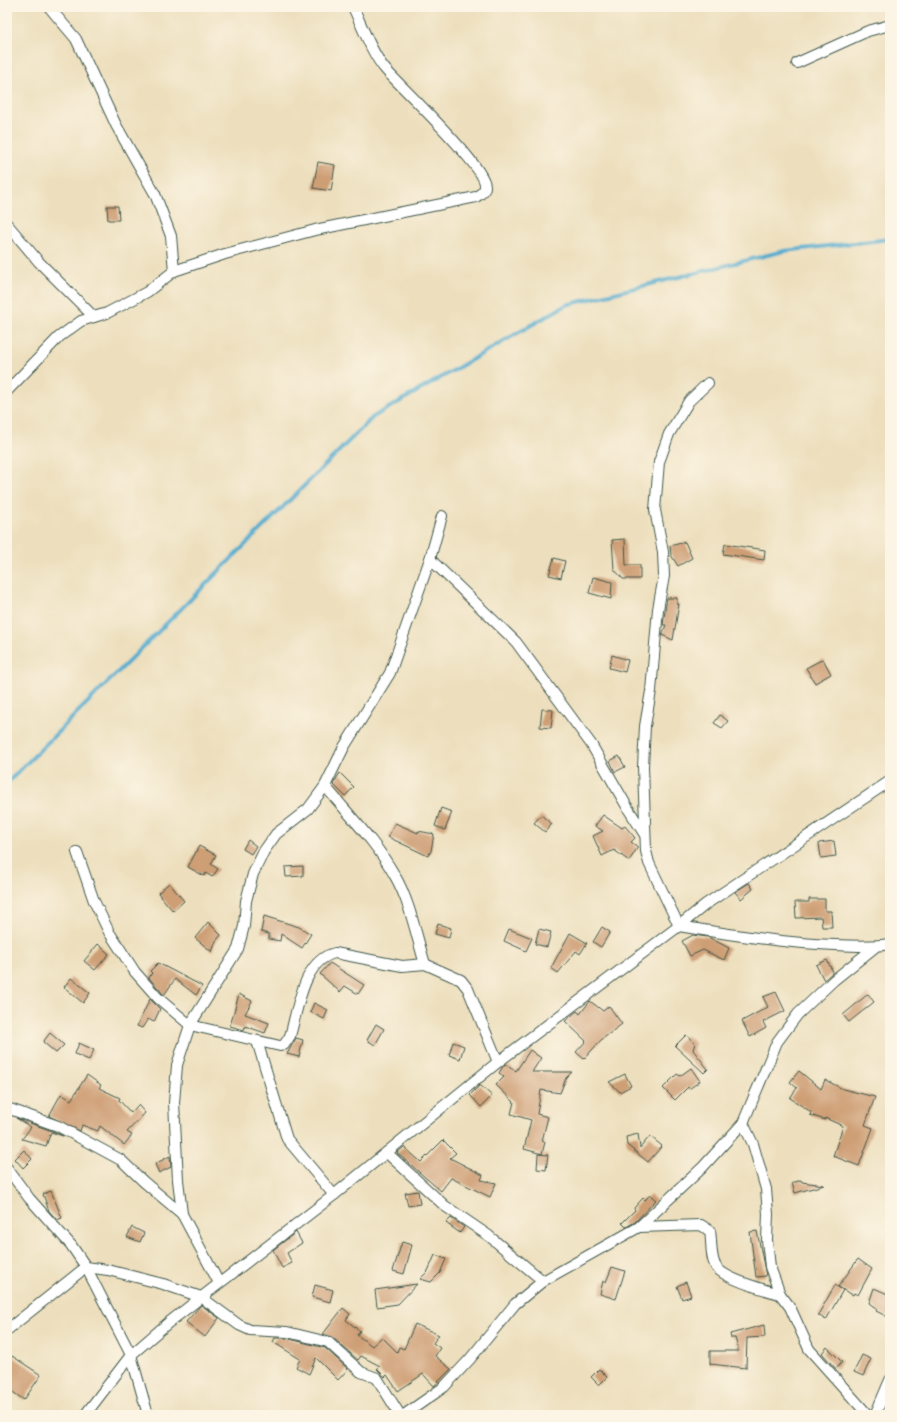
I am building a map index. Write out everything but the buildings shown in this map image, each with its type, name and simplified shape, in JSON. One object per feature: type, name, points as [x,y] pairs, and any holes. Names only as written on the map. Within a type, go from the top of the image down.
[{"type":"street","points":[[49,7],[76,40],[116,125],[155,194],[171,236],[174,271]]},
{"type":"street","points":[[7,391],[59,336],[81,321],[107,313],[147,292],[174,271],[225,254],[314,230],[476,197],[484,191],[485,185],[480,173],[433,117],[384,68],[353,7]]},
{"type":"street","points":[[797,63],[868,31],[890,25]]},
{"type":"street","points":[[7,224],[39,262],[94,317]]},
{"type":"street","points":[[679,926],[648,863],[645,835],[643,767],[645,726],[651,691],[658,609],[664,576],[662,552],[655,510],[659,462],[668,434],[689,402],[708,383]]},
{"type":"street","points":[[219,1283],[182,1214],[178,1180],[174,1103],[177,1065],[190,1025],[238,949],[244,926],[246,901],[253,874],[264,852],[276,834],[308,809],[325,786],[344,747],[390,673],[430,559],[442,516]]},
{"type":"street","points":[[430,559],[516,642],[544,683],[591,744],[645,835]]},
{"type":"street","points":[[85,1415],[131,1355],[201,1297],[334,1195],[498,1062],[706,904],[890,781]]},
{"type":"street","points":[[325,786],[373,844],[395,876],[405,898],[425,964]]},
{"type":"street","points":[[77,852],[94,901],[109,932],[135,972],[158,998],[190,1025],[280,1046],[284,1045],[290,1036],[308,975],[320,960],[329,954],[336,953],[402,966],[425,964],[462,980],[468,988],[498,1062]]},
{"type":"street","points":[[679,926],[762,939],[814,944],[875,946],[890,944]]},
{"type":"street","points":[[404,1415],[444,1388],[515,1304],[543,1281],[639,1227],[702,1168],[743,1123],[777,1042],[798,1014],[834,980],[875,946]]},
{"type":"street","points":[[257,1041],[287,1138],[334,1195]]},
{"type":"street","points":[[7,1108],[58,1126],[121,1160],[144,1182],[182,1214]]},
{"type":"street","points":[[743,1123],[753,1144],[766,1189],[768,1214],[767,1240],[770,1266],[780,1294],[790,1307],[809,1349],[868,1415]]},
{"type":"street","points":[[387,1152],[445,1206],[489,1236],[543,1281]]},
{"type":"street","points":[[7,1168],[29,1198],[71,1244],[86,1267],[131,1355],[148,1415]]},
{"type":"street","points":[[639,1227],[701,1225],[710,1232],[713,1260],[717,1268],[747,1284],[780,1294]]},
{"type":"street","points":[[7,1330],[86,1267],[108,1270],[163,1284],[201,1297],[239,1325],[250,1330],[287,1332],[328,1342],[361,1372],[377,1378],[400,1415]]},
{"type":"street","points":[[874,1415],[890,1380]]},
{"type":"waterway","points":[[7,783],[373,417],[566,305],[784,251],[890,239]]}]
